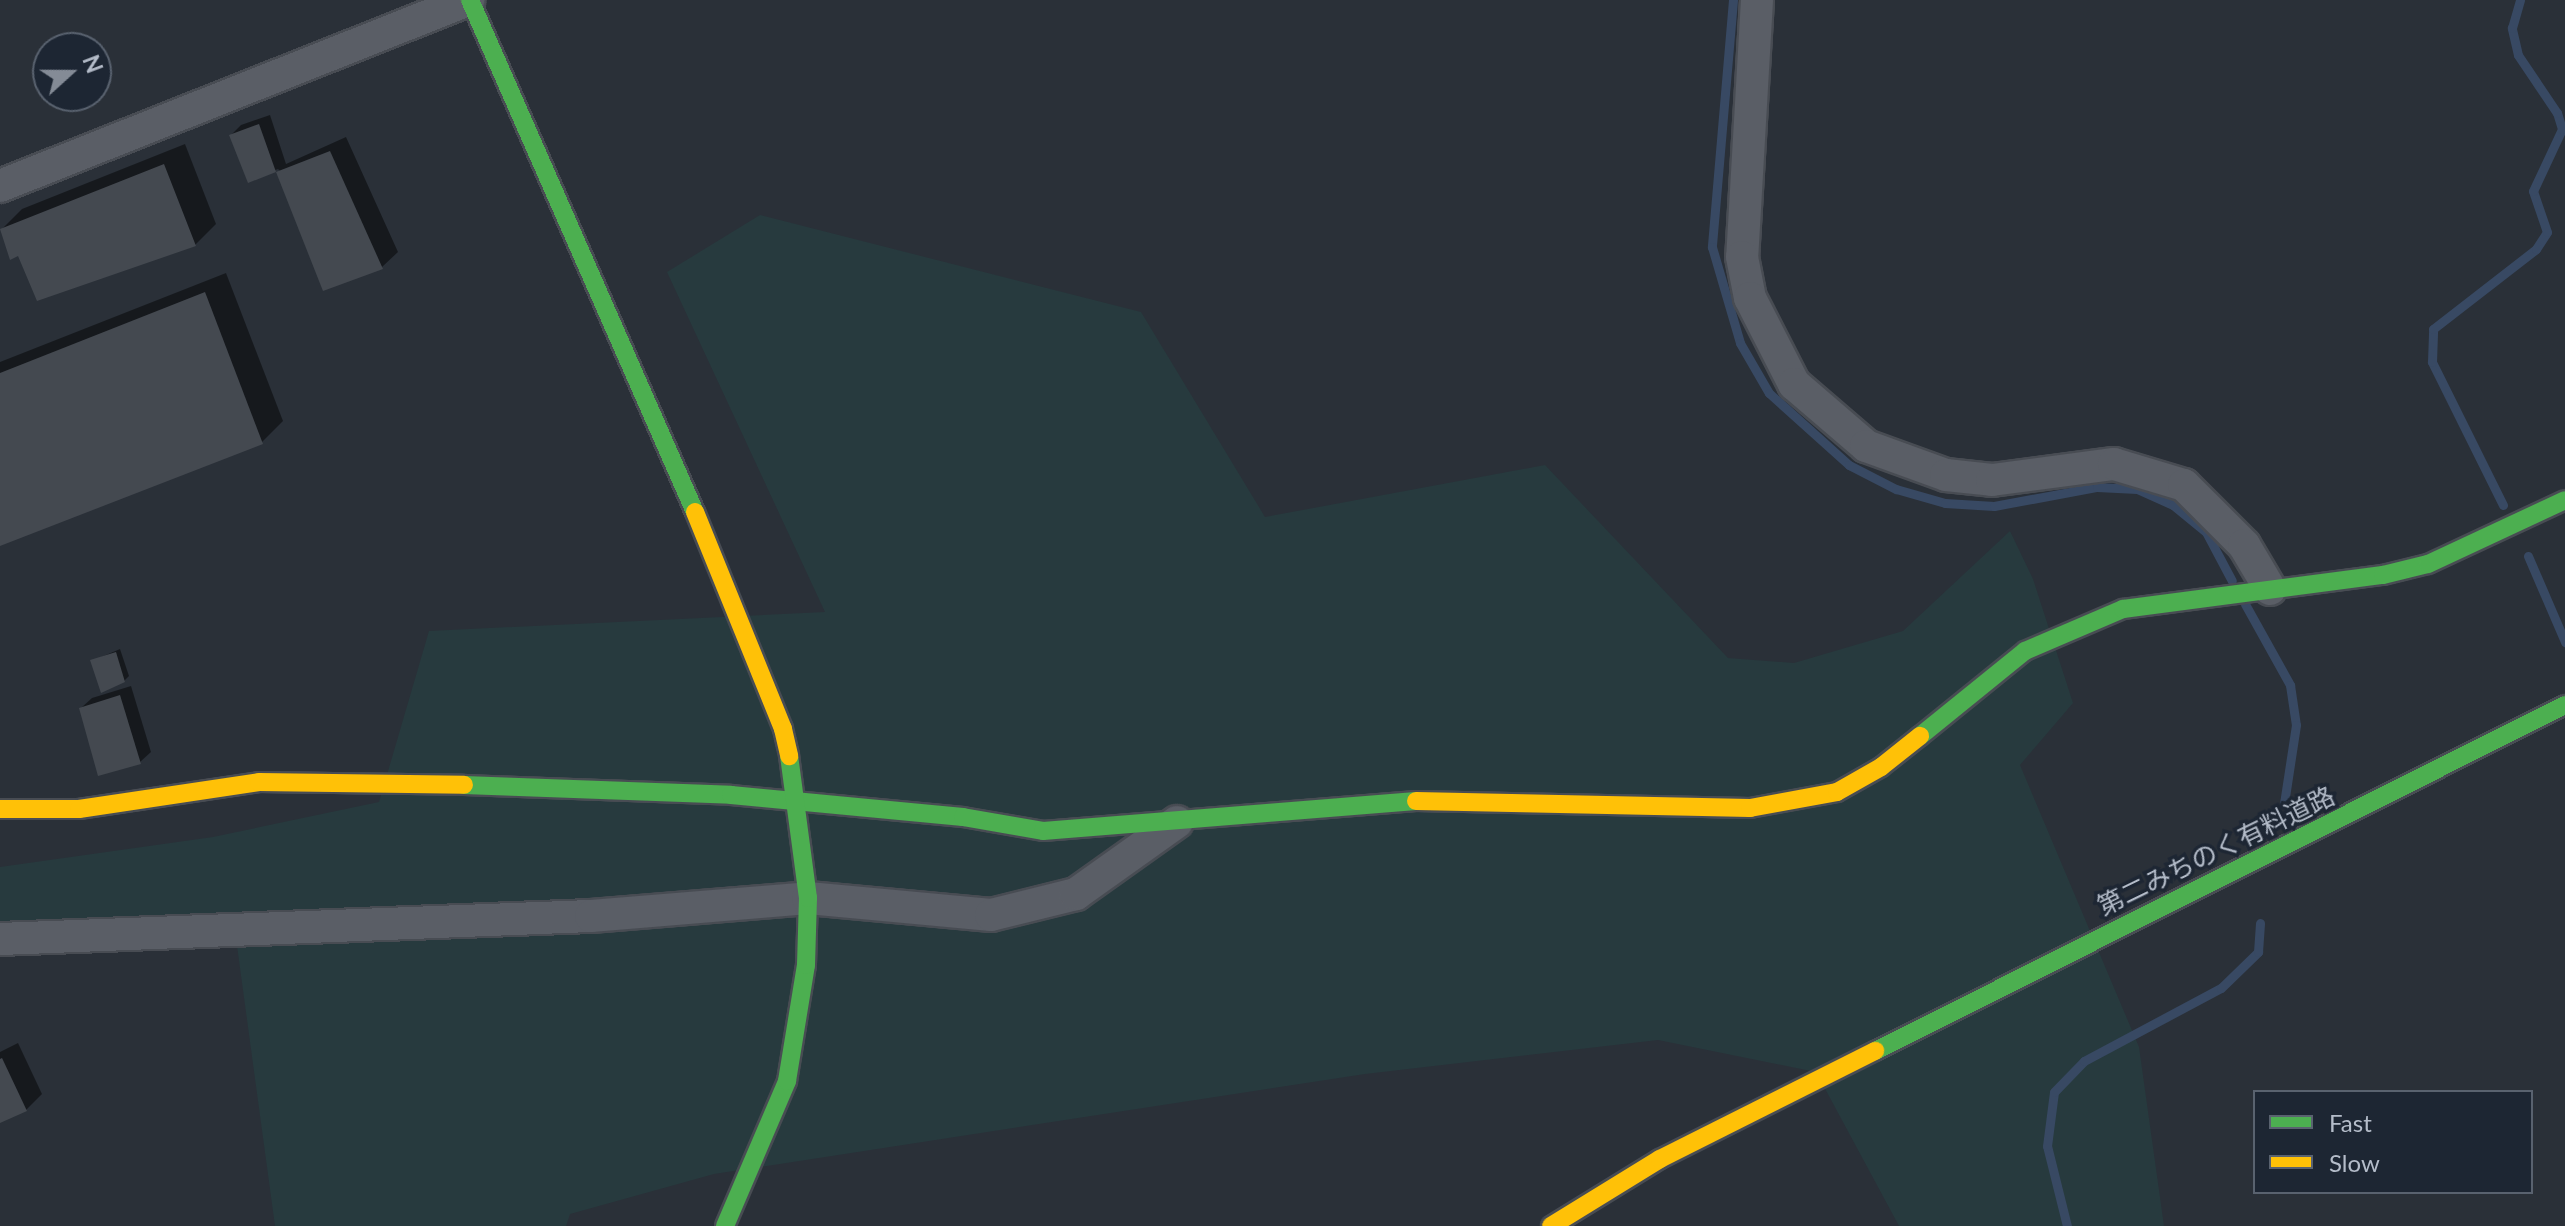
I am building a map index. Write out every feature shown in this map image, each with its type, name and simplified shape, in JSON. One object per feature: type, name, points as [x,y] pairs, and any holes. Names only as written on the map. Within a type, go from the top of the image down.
[{"type":"main road","points":[[469,0],[707,539],[783,729],[799,803],[808,898],[806,965],[787,1081],[725,1226]]},
{"type":"main road","points":[[0,809],[79,809],[259,782],[319,780],[731,795],[963,817],[1043,831],[1428,800],[1750,808],[1837,792],[1912,746],[2039,644],[2123,609],[2383,575],[2428,564],[2565,500]]},
{"type":"main road","name":"第二みちのく有料道路","points":[[1551,1226],[1660,1159],[2565,705]]},
{"type":"main road","name":"第二みちのく有料道路","points":[[1696,1164],[1890,1043]]},
{"type":"street","points":[[0,186],[469,0]]},
{"type":"street","points":[[1757,0],[1742,257],[1750,298],[1794,384],[1866,446],[1946,475],[1992,480],[2114,464],[2184,485],[2244,545],[2264,590]]},
{"type":"street","points":[[0,939],[591,916],[808,898],[991,915],[1076,894],[1177,822]]},
{"type":"green space","points":[[760,215],[1141,312],[1265,517],[1545,465],[1728,658],[1794,663],[1903,631],[2010,531],[2033,579],[2073,703],[2020,765],[2139,1047],[2164,1226],[1899,1226],[1816,1072],[1658,1040],[1365,1074],[714,1174],[570,1214],[566,1226],[275,1226],[235,931],[0,937],[0,867],[213,837],[379,802],[429,631],[825,612],[667,272]]},
{"type":"building","points":[[259,124],[276,172],[248,183],[229,135]]},
{"type":"building","points":[[330,151],[383,269],[323,291],[276,172]]},
{"type":"building","points":[[164,164],[196,246],[37,301],[18,256],[10,260],[0,229]]},
{"type":"building","points":[[205,292],[263,444],[0,546],[0,373]]},
{"type":"building","points":[[116,652],[125,682],[101,693],[90,660]]},
{"type":"building","points":[[120,695],[141,764],[98,776],[79,708]]},
{"type":"building","points":[[0,1059],[27,1111],[0,1123]]},
{"type":"waterway","points":[[1733,0],[1712,247],[1740,343],[1769,393],[1849,465],[1896,489],[1945,503],[1994,506],[2097,487],[2137,489],[2173,505],[2206,532],[2232,581]]},
{"type":"waterway","points":[[2503,505],[2432,362],[2433,329],[2536,249],[2547,232],[2533,191],[2562,129],[2557,113],[2518,55],[2512,28],[2520,0]]},
{"type":"waterway","points":[[2528,556],[2565,642]]},
{"type":"waterway","points":[[2245,604],[2290,685],[2296,725],[2284,803]]},
{"type":"waterway","points":[[2067,1226],[2047,1146],[2054,1092],[2084,1061],[2221,988],[2258,952],[2260,923]]},
{"type":"traffic: fast","points":[[470,0],[695,512]]},
{"type":"traffic: fast","points":[[1920,736],[2025,651],[2123,609],[2383,575],[2428,564],[2565,500]]},
{"type":"traffic: fast","points":[[1875,1051],[2565,705]]},
{"type":"traffic: fast","points":[[725,1226],[787,1081],[806,965],[808,898],[789,756]]},
{"type":"traffic: fast","points":[[464,785],[731,795],[963,817],[1043,831],[1416,801]]},
{"type":"traffic: slow","points":[[695,512],[783,729],[789,756]]},
{"type":"traffic: slow","points":[[1416,801],[1750,808],[1837,792],[1881,767],[1920,736]]},
{"type":"traffic: slow","points":[[0,809],[79,809],[259,782],[464,785]]},
{"type":"traffic: slow","points":[[1551,1226],[1660,1159],[1875,1051]]}]
